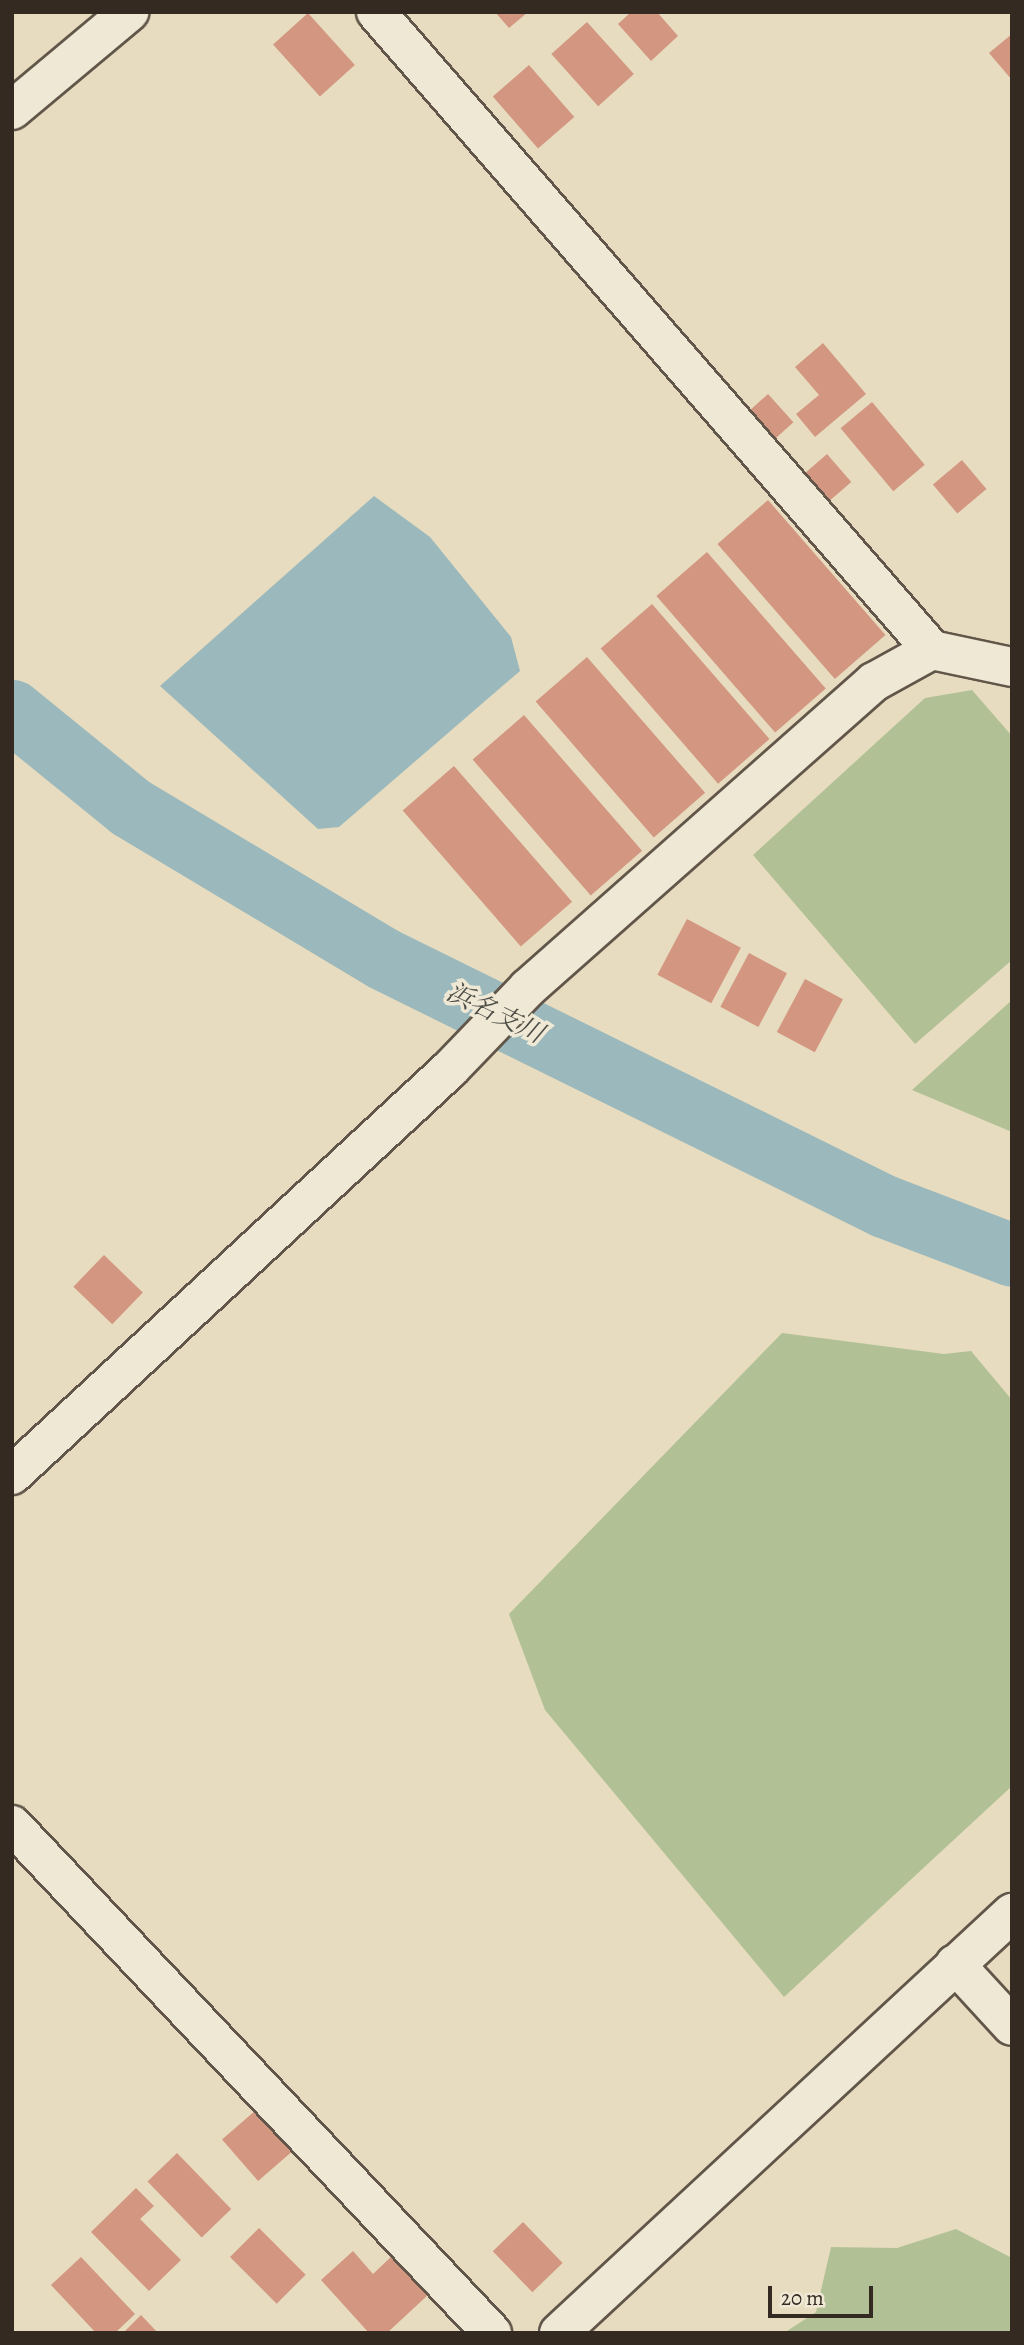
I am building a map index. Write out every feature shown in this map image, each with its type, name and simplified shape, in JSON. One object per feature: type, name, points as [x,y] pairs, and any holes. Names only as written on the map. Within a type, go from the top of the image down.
[{"type":"street","points":[[12,110],[129,12]]},
{"type":"street","points":[[376,12],[932,650],[1012,667]]},
{"type":"street","points":[[12,1475],[450,1069],[528,988],[874,682],[932,650]]},
{"type":"street","points":[[12,1825],[492,2333]]},
{"type":"street","points":[[559,2333],[1012,1913]]},
{"type":"street","points":[[955,1964],[1012,2026]]},
{"type":"green space","points":[[972,690],[1012,736],[1012,960],[915,1044],[753,855],[925,698]]},
{"type":"green space","points":[[1012,1000],[1012,1132],[912,1090]]},
{"type":"green space","points":[[782,1333],[944,1354],[971,1351],[1012,1400],[1012,1786],[784,1997],[545,1710],[509,1614]]},
{"type":"green space","points":[[956,2229],[1012,2258],[1012,2333],[784,2333],[816,2312],[831,2247],[897,2248]]},
{"type":"water","points":[[374,496],[430,537],[511,637],[520,671],[339,827],[318,829],[160,686]]},
{"type":"building","points":[[495,12],[528,12],[509,28]]},
{"type":"building","points":[[631,12],[657,12],[678,36],[651,61],[618,24]]},
{"type":"building","points":[[308,13],[355,65],[320,96],[273,44]]},
{"type":"building","points":[[587,22],[634,74],[598,106],[551,54]]},
{"type":"building","points":[[1012,34],[1012,80],[989,53]]},
{"type":"building","points":[[529,65],[574,117],[538,149],[493,96]]},
{"type":"building","points":[[823,343],[866,394],[815,437],[796,414],[819,395],[795,367]]},
{"type":"building","points":[[768,394],[793,422],[766,447],[741,419]]},
{"type":"building","points":[[872,402],[925,465],[893,491],[841,428]]},
{"type":"building","points":[[827,454],[851,482],[823,507],[798,479]]},
{"type":"building","points":[[962,460],[986,489],[957,514],[933,484]]},
{"type":"building","points":[[768,500],[885,635],[835,679],[717,544]]},
{"type":"building","points":[[707,552],[826,689],[775,733],[656,596]]},
{"type":"building","points":[[652,604],[769,739],[718,784],[601,649]]},
{"type":"building","points":[[587,657],[705,793],[654,837],[536,702]]},
{"type":"building","points":[[524,715],[642,851],[591,895],[473,760]]},
{"type":"building","points":[[454,766],[572,902],[521,946],[403,811]]},
{"type":"building","points":[[687,919],[741,948],[711,1003],[657,975]]},
{"type":"building","points":[[749,953],[787,973],[758,1027],[720,1007]]},
{"type":"building","points":[[805,979],[843,999],[815,1052],[777,1032]]},
{"type":"building","points":[[104,1255],[143,1293],[112,1324],[73,1287]]},
{"type":"building","points":[[256,2110],[292,2152],[258,2181],[222,2140]]},
{"type":"building","points":[[177,2153],[231,2209],[202,2238],[148,2181]]},
{"type":"building","points":[[136,2188],[154,2206],[140,2219],[181,2260],[149,2291],[91,2232]]},
{"type":"building","points":[[523,2222],[563,2263],[532,2292],[493,2251]]},
{"type":"building","points":[[259,2228],[306,2275],[277,2304],[230,2257]]},
{"type":"building","points":[[353,2251],[373,2274],[393,2255],[429,2294],[387,2333],[369,2333],[321,2280]]},
{"type":"building","points":[[81,2257],[135,2314],[115,2333],[96,2333],[51,2285]]},
{"type":"building","points":[[141,2315],[158,2333],[123,2333]]},
{"type":"waterway","name":"浜名支川","points":[[12,711],[130,807],[384,959],[884,1206],[1012,1255]]}]
